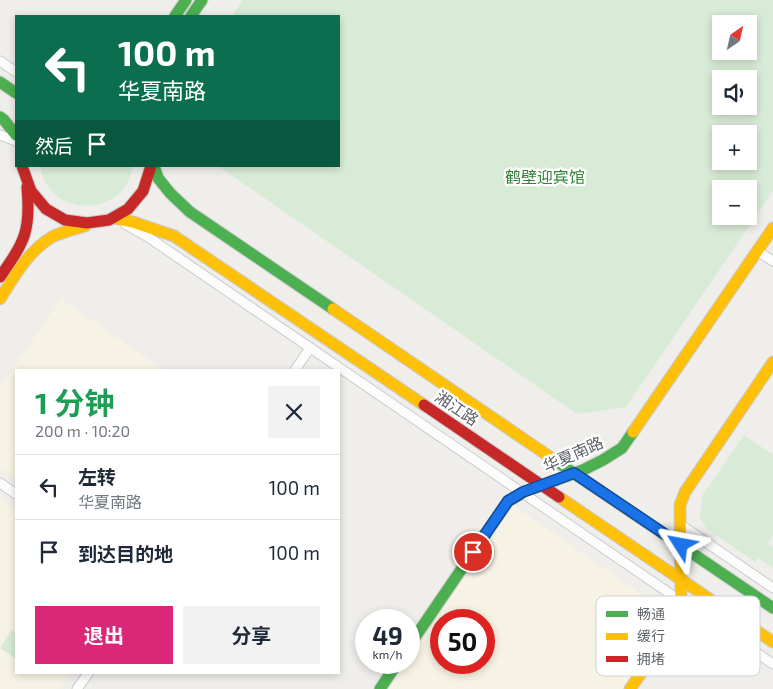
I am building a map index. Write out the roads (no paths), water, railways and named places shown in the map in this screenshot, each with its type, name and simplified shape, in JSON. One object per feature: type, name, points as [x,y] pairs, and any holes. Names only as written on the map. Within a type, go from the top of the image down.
[{"type":"main road","points":[[176,15],[186,0]]},
{"type":"main road","points":[[192,15],[202,0]]},
{"type":"main road","points":[[0,82],[15,92]]},
{"type":"main road","points":[[0,117],[15,134]]},
{"type":"main road","points":[[0,277],[15,254],[28,227],[27,186],[22,167]]},
{"type":"main road","points":[[0,299],[36,249],[49,239],[64,232],[101,223],[127,210],[141,195],[153,167]]},
{"type":"main road","name":"湘江路","points":[[153,167],[158,178],[170,193],[190,212],[755,596]]},
{"type":"main road","points":[[27,186],[38,202],[53,215],[72,222],[91,224]]},
{"type":"main road","name":"湘江路","points":[[114,218],[133,222],[174,236],[705,596]]},
{"type":"main road","name":"华夏南路","points":[[420,630],[508,501],[522,493],[595,465],[622,448],[773,228]]},
{"type":"main road","points":[[681,596],[680,505],[686,492],[773,362]]},
{"type":"main road","name":"湘江路","points":[[760,599],[773,608]]},
{"type":"main road","name":"湘江路","points":[[760,633],[773,642]]},
{"type":"main road","points":[[380,689],[390,674]]},
{"type":"main road","points":[[630,689],[639,676]]},
{"type":"street","points":[[0,61],[15,71]]},
{"type":"street","points":[[0,135],[15,141]]},
{"type":"street","points":[[114,218],[148,237],[672,596]]},
{"type":"street","points":[[757,251],[773,262]]},
{"type":"street","points":[[296,369],[310,348]]},
{"type":"street","points":[[0,483],[15,493]]},
{"type":"street","points":[[681,525],[773,588]]},
{"type":"street","points":[[760,655],[773,664]]},
{"type":"street","points":[[77,689],[88,674]]},
{"type":"park label","name":"鹤壁迎宾馆","points":[[545,177]]}]
